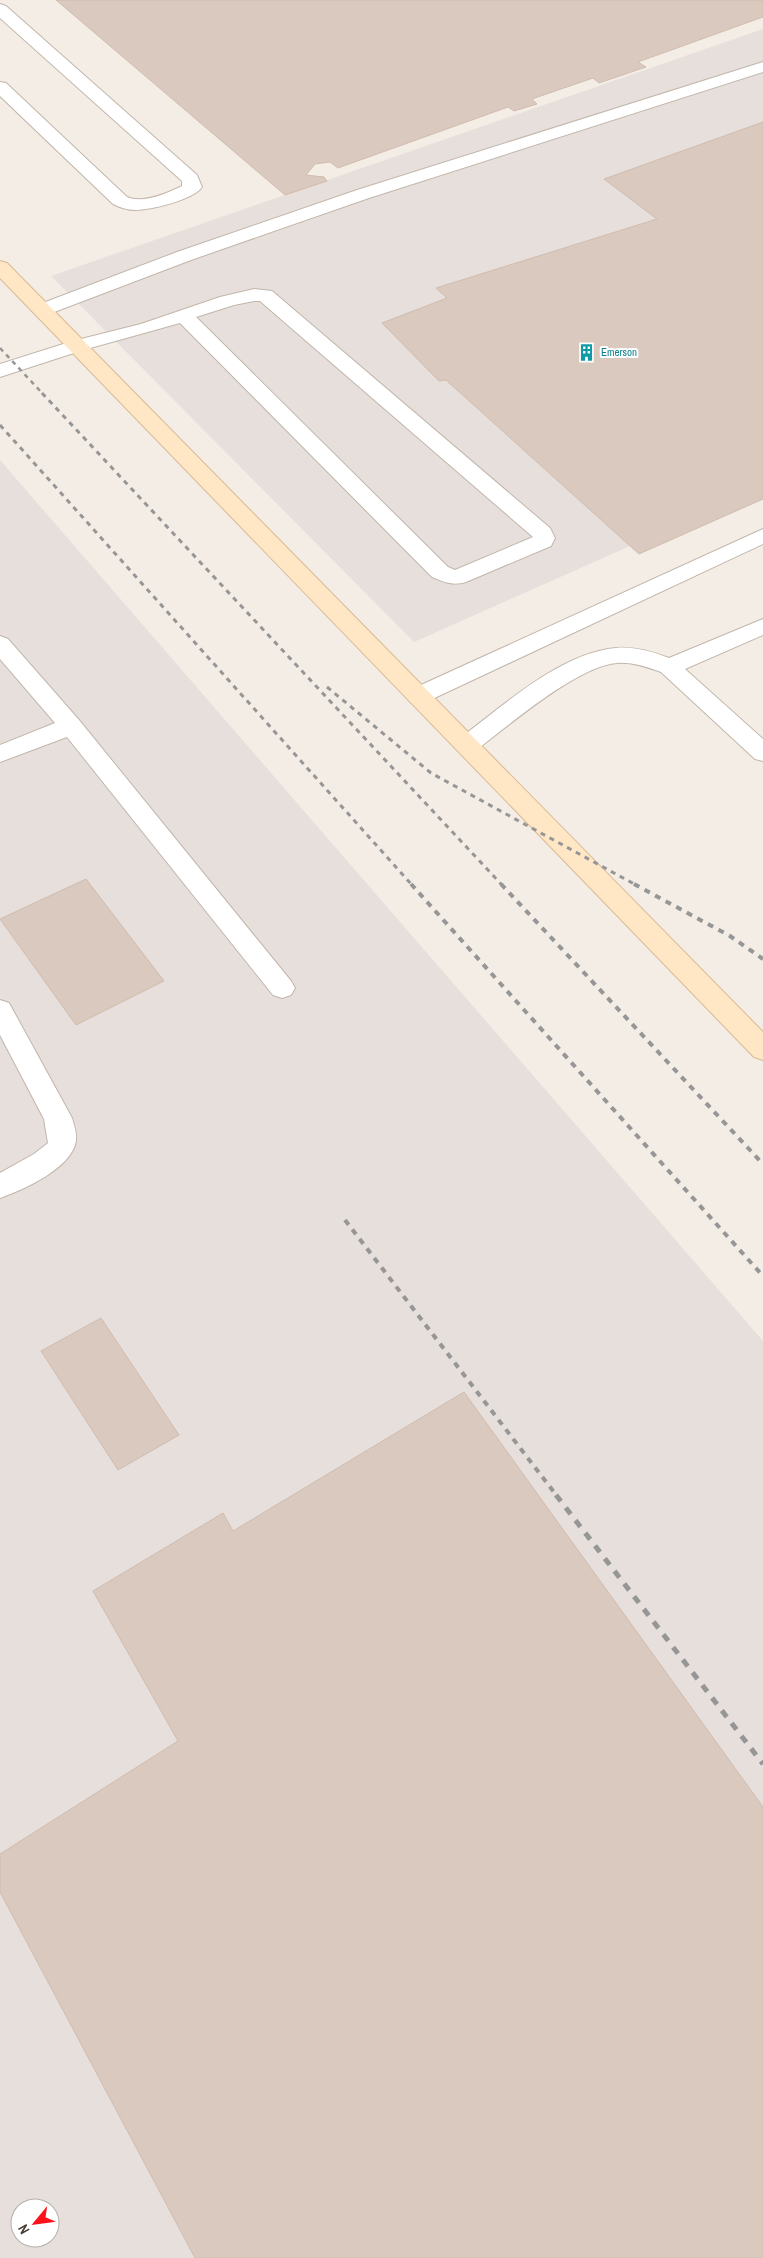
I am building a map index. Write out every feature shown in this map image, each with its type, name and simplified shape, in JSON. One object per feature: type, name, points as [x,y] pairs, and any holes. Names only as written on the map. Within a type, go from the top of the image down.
[{"type":"street","points":[[0,9],[16,33],[191,179],[193,187],[182,194],[145,204],[126,204],[119,200],[0,87]]},
{"type":"street","points":[[42,310],[184,256],[363,194],[763,67]]},
{"type":"street","points":[[0,267],[763,1049]]},
{"type":"street","points":[[0,372],[76,346],[158,325],[183,315],[250,296],[258,294],[268,296],[542,534],[544,538],[542,541],[458,578],[440,572],[183,315]]},
{"type":"street","points":[[418,696],[763,536]]},
{"type":"street","points":[[669,667],[763,626]]},
{"type":"street","points":[[0,644],[72,726],[282,988]]},
{"type":"street","points":[[467,745],[552,682],[596,659],[618,655],[648,658],[669,667],[763,754]]},
{"type":"street","points":[[0,754],[72,726]]},
{"type":"street","points":[[0,1010],[58,1118],[62,1131],[61,1146],[53,1157],[0,1186]]},
{"type":"shaded area","points":[[763,29],[763,487],[414,642],[51,276]]},
{"type":"shaded area","points":[[0,460],[763,1341],[763,2258],[0,2258]]},
{"type":"building","points":[[56,0],[763,0],[763,17],[638,62],[646,67],[599,83],[593,78],[532,99],[537,104],[514,111],[508,107],[338,168],[330,162],[315,164],[306,175],[324,177],[327,181],[285,195]]},
{"type":"building","name":"Emerson","points":[[763,122],[763,499],[639,554],[446,380],[439,381],[382,323],[447,298],[436,288],[657,219],[604,179]]},
{"type":"building","points":[[86,879],[164,981],[76,1025],[0,919]]},
{"type":"building","points":[[101,1318],[179,1435],[118,1470],[41,1351]]},
{"type":"building","points":[[464,1392],[763,1807],[763,2258],[195,2258],[0,1892],[0,1854],[178,1741],[93,1591],[223,1513],[233,1531]]},
{"type":"railway","points":[[0,348],[43,394]]},
{"type":"railway","points":[[42,393],[502,885]]},
{"type":"railway","points":[[0,425],[412,885]]},
{"type":"railway","points":[[327,687],[431,773],[636,885]]},
{"type":"railway","points":[[411,884],[763,1276]]},
{"type":"railway","points":[[501,884],[763,1164]]},
{"type":"railway","points":[[634,884],[730,936],[763,959]]},
{"type":"railway","points":[[345,1220],[557,1496]]},
{"type":"railway","points":[[556,1495],[763,1764]]},
{"type":"place","name":"Emerson","points":[[587,352]]}]
